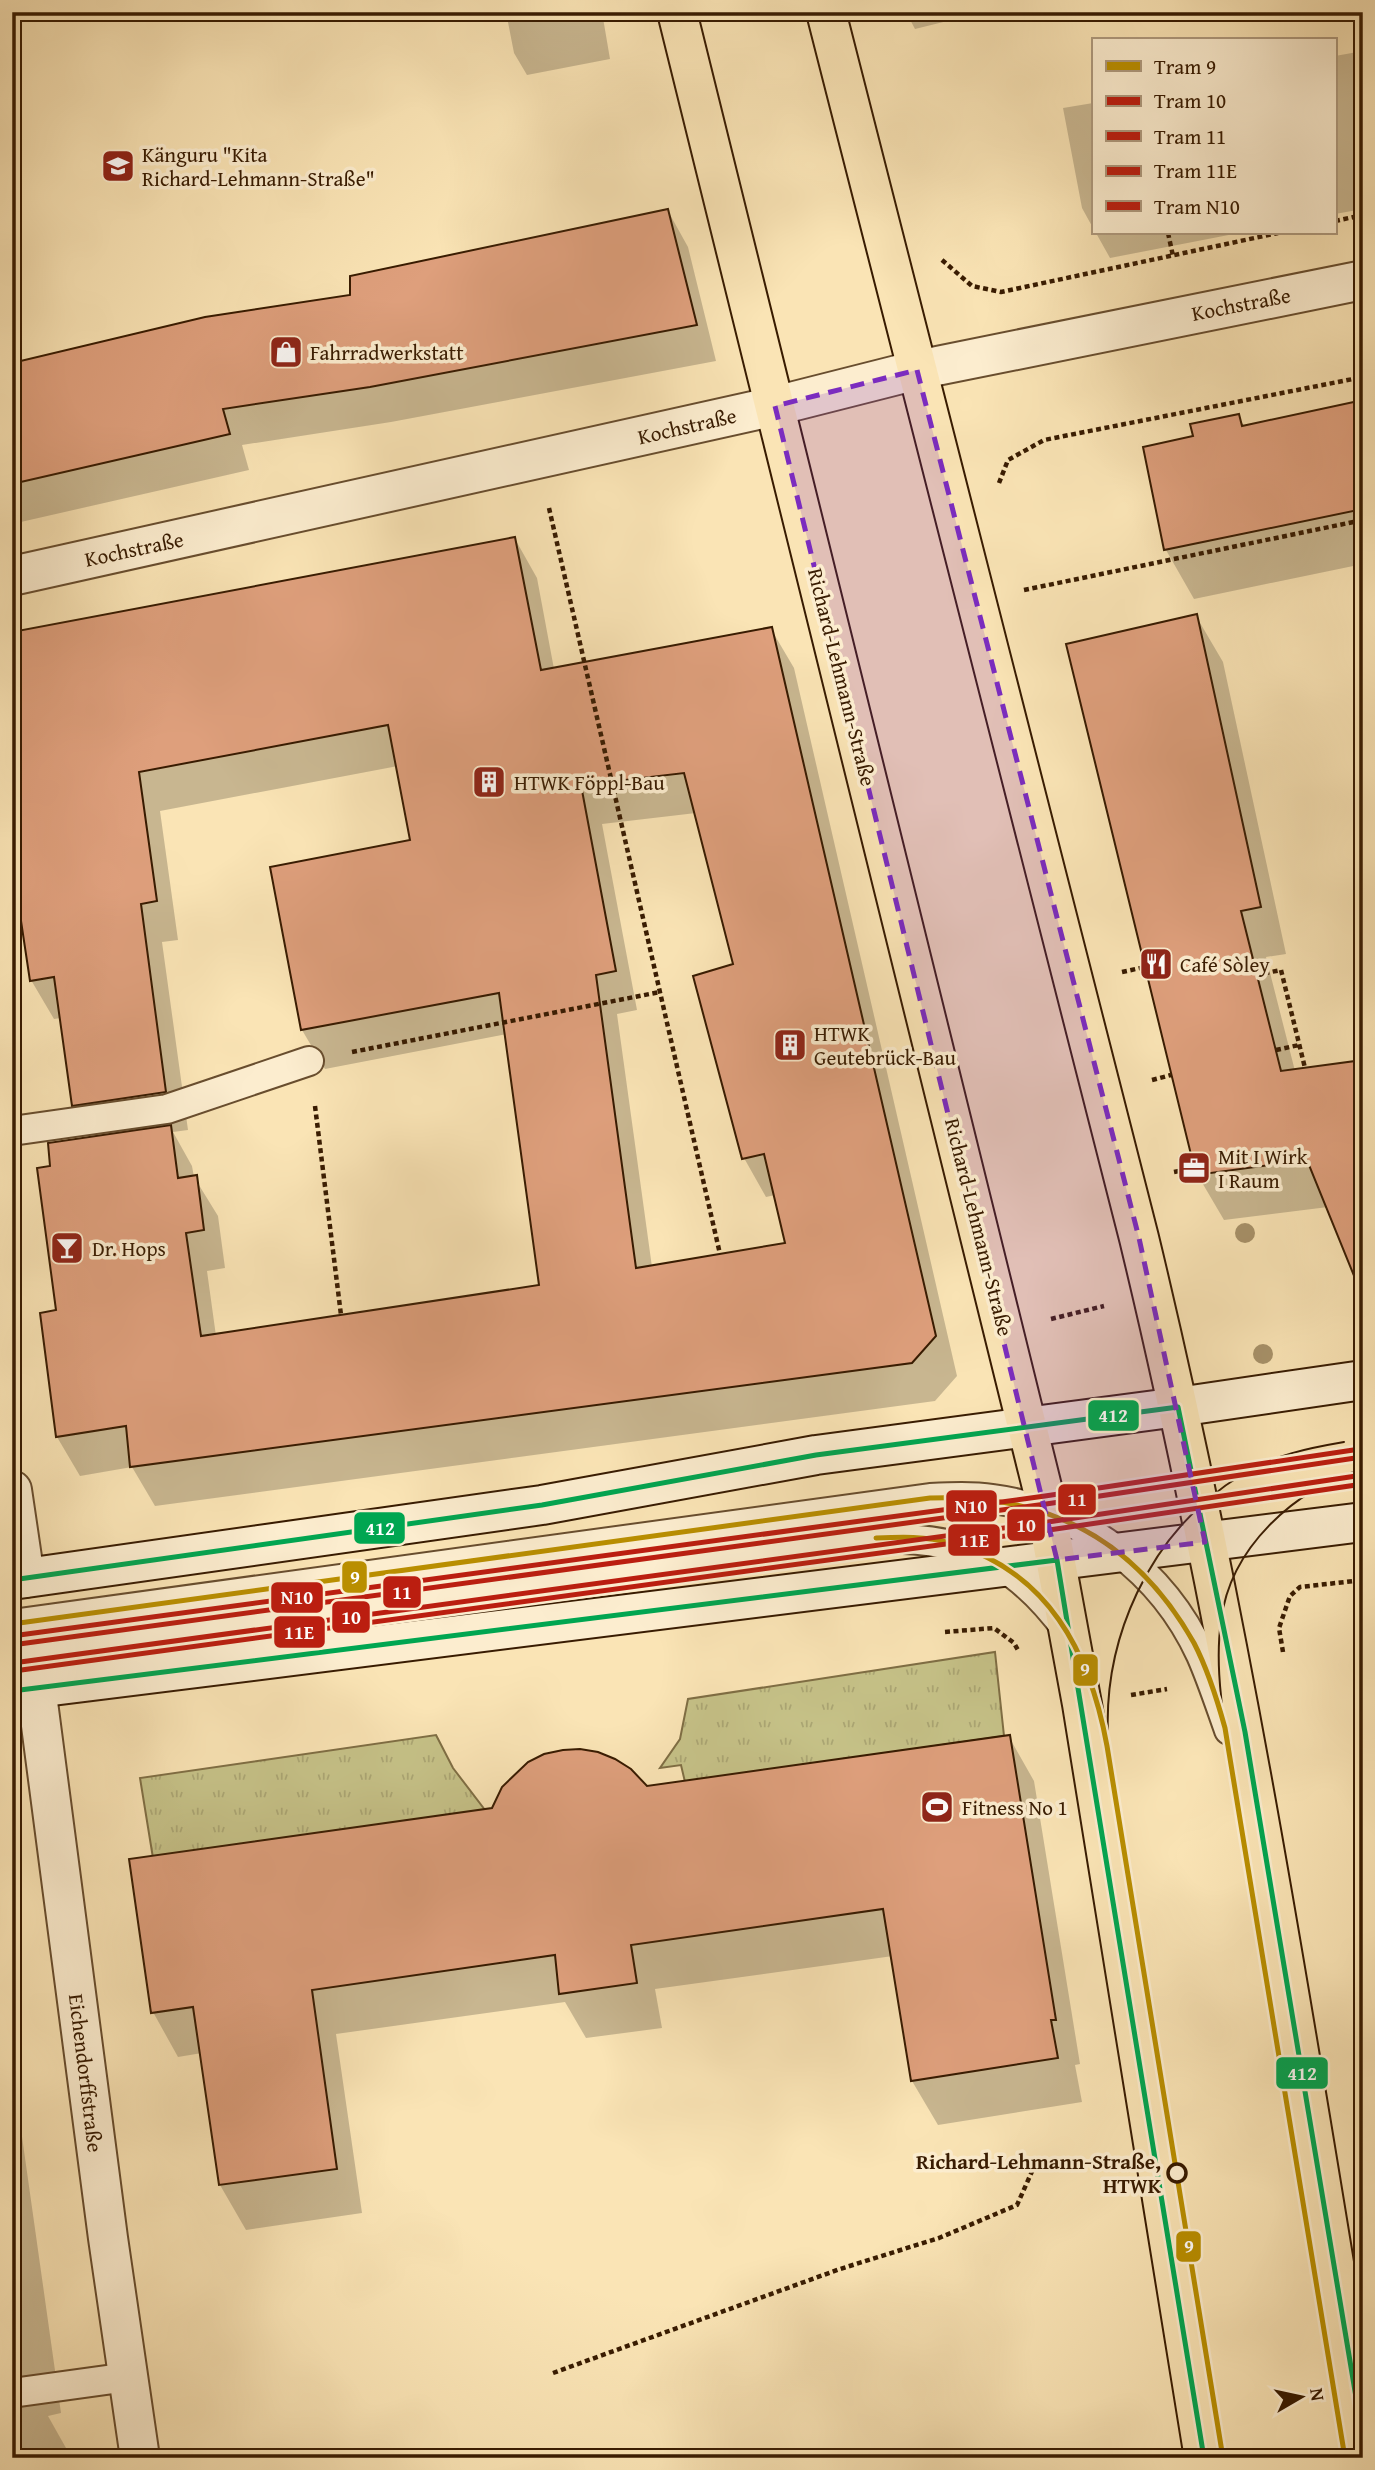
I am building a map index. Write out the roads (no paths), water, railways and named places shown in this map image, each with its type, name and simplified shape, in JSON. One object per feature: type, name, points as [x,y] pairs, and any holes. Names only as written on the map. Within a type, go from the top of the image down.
[{"type":"main road","name":"Richard-Lehmann-Straße","points":[[677,12],[1029,1427],[1057,1560],[1204,2458]]},
{"type":"main road","points":[[826,12],[1139,1238],[1178,1407],[1241,1713],[1363,2441]]},
{"type":"main road","name":"Kochstraße","points":[[12,576],[775,406],[917,370],[1363,280]]},
{"type":"main road","points":[[12,1490],[19,1579],[541,1505],[816,1455],[1363,1380]]},
{"type":"main road","points":[[24,1689],[1363,1522]]},
{"type":"main road","name":"Eichendorffstraße","points":[[24,1689],[140,2458]]},
{"type":"lane","points":[[12,1131],[167,1109],[309,1060]]},
{"type":"lane","points":[[12,1624],[930,1498],[993,1499],[1047,1513],[1087,1530],[1121,1552],[1158,1589],[1201,1655],[1259,1817]]},
{"type":"lane","points":[[12,1654],[859,1539],[910,1538],[951,1543],[985,1557],[1027,1584],[1068,1633]]},
{"type":"lane","points":[[12,2393],[128,2376]]},
{"type":"tram line","points":[[1115,1793],[1109,1751],[1108,1710],[1112,1670],[1122,1630],[1137,1593],[1157,1558],[1181,1526],[1210,1498],[1243,1474],[1279,1457],[1344,1442]]},
{"type":"tram line","name":"N10","points":[[12,1636],[1045,1496],[1360,1449]]},
{"type":"tram line","name":"11","points":[[12,1645],[1046,1504],[1362,1457]]},
{"type":"tram line","points":[[1225,1728],[1219,1675],[1220,1634],[1227,1594],[1237,1569],[1252,1546],[1290,1507],[1337,1478],[1363,1469]]},
{"type":"tram line","name":"10","points":[[13,1663],[1048,1522],[1363,1475]]},
{"type":"tram line","name":"11E","points":[[14,1671],[1049,1530],[1363,1484]]},
{"type":"tram line","name":"9","points":[[12,1624],[930,1498],[973,1499],[1012,1504],[1050,1515],[1084,1530],[1116,1551],[1145,1576],[1171,1607],[1199,1653],[1222,1717],[1345,2458]]},
{"type":"tram line","name":"9","points":[[876,1538],[923,1538],[950,1543],[984,1556],[1013,1573],[1038,1595],[1059,1620],[1076,1648],[1089,1679],[1107,1746],[1223,2458]]},
{"type":"place","name":"Känguru \"Kita Richard-Lehmann-Straße\"","points":[[118,166]]},
{"type":"place","name":"Fahrradwerkstatt","points":[[286,352]]},
{"type":"place","name":"HTWK Föppl-Bau","points":[[489,782]]},
{"type":"place","name":"Café Sòley","points":[[1156,964]]},
{"type":"place","name":"HTWK Geutebrück-Bau","points":[[790,1045]]},
{"type":"place","name":"Mit I Wirk I Raum","points":[[1194,1168]]},
{"type":"place","name":"Dr. Hops","points":[[67,1248]]},
{"type":"place","name":"Fitness No 1","points":[[937,1807]]},
{"type":"place","name":"Richard-Lehmann-Straße, HTWK","points":[[1177,2173]]}]
